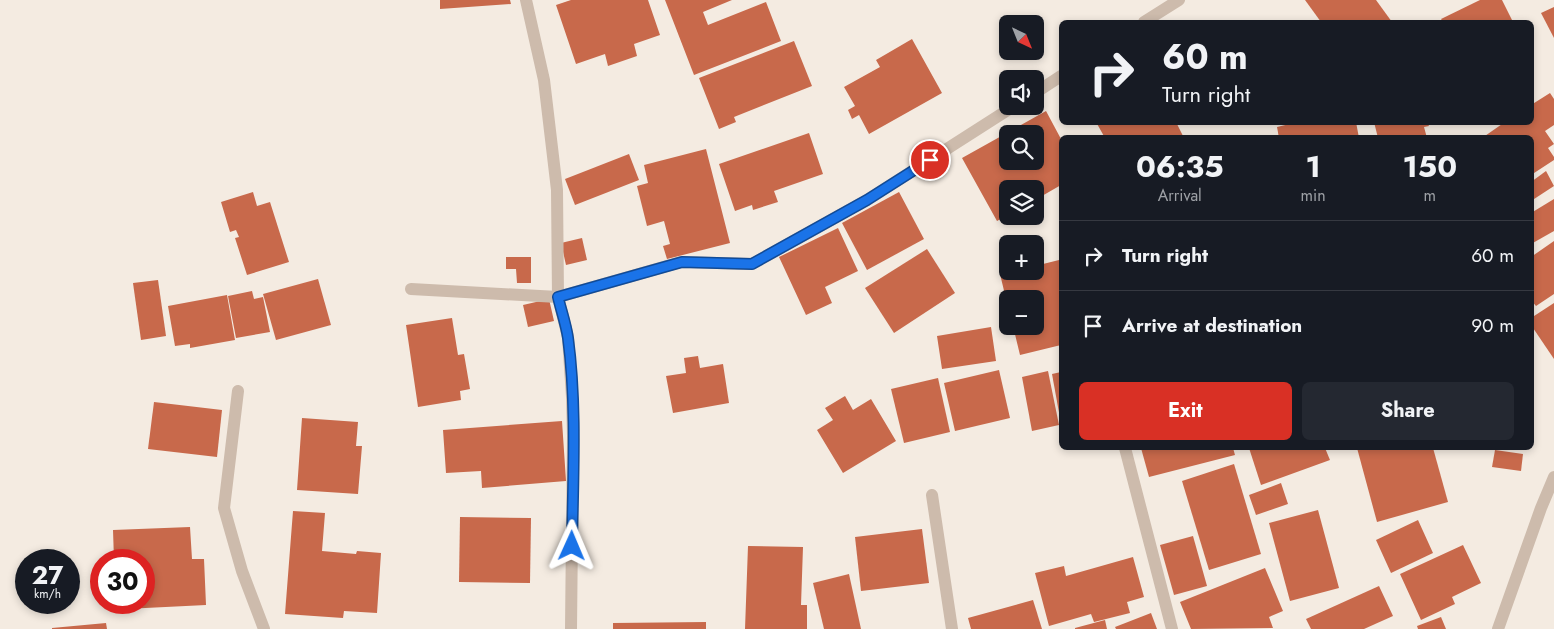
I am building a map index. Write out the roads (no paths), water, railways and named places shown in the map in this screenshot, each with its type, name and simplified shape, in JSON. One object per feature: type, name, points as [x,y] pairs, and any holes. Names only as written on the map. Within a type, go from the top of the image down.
[{"type":"street","points":[[526,0],[544,80],[557,190],[558,297],[568,337],[573,436],[571,629]]},
{"type":"street","points":[[1147,20],[1179,0]]},
{"type":"street","points":[[1044,87],[1059,77]]},
{"type":"street","points":[[411,289],[558,297],[682,262],[752,264],[867,200],[1000,115]]},
{"type":"street","points":[[238,391],[224,508],[242,572],[264,629]]},
{"type":"street","points":[[1126,450],[1172,629]]},
{"type":"street","points":[[1498,629],[1554,476]]},
{"type":"street","points":[[932,495],[952,629]]}]
